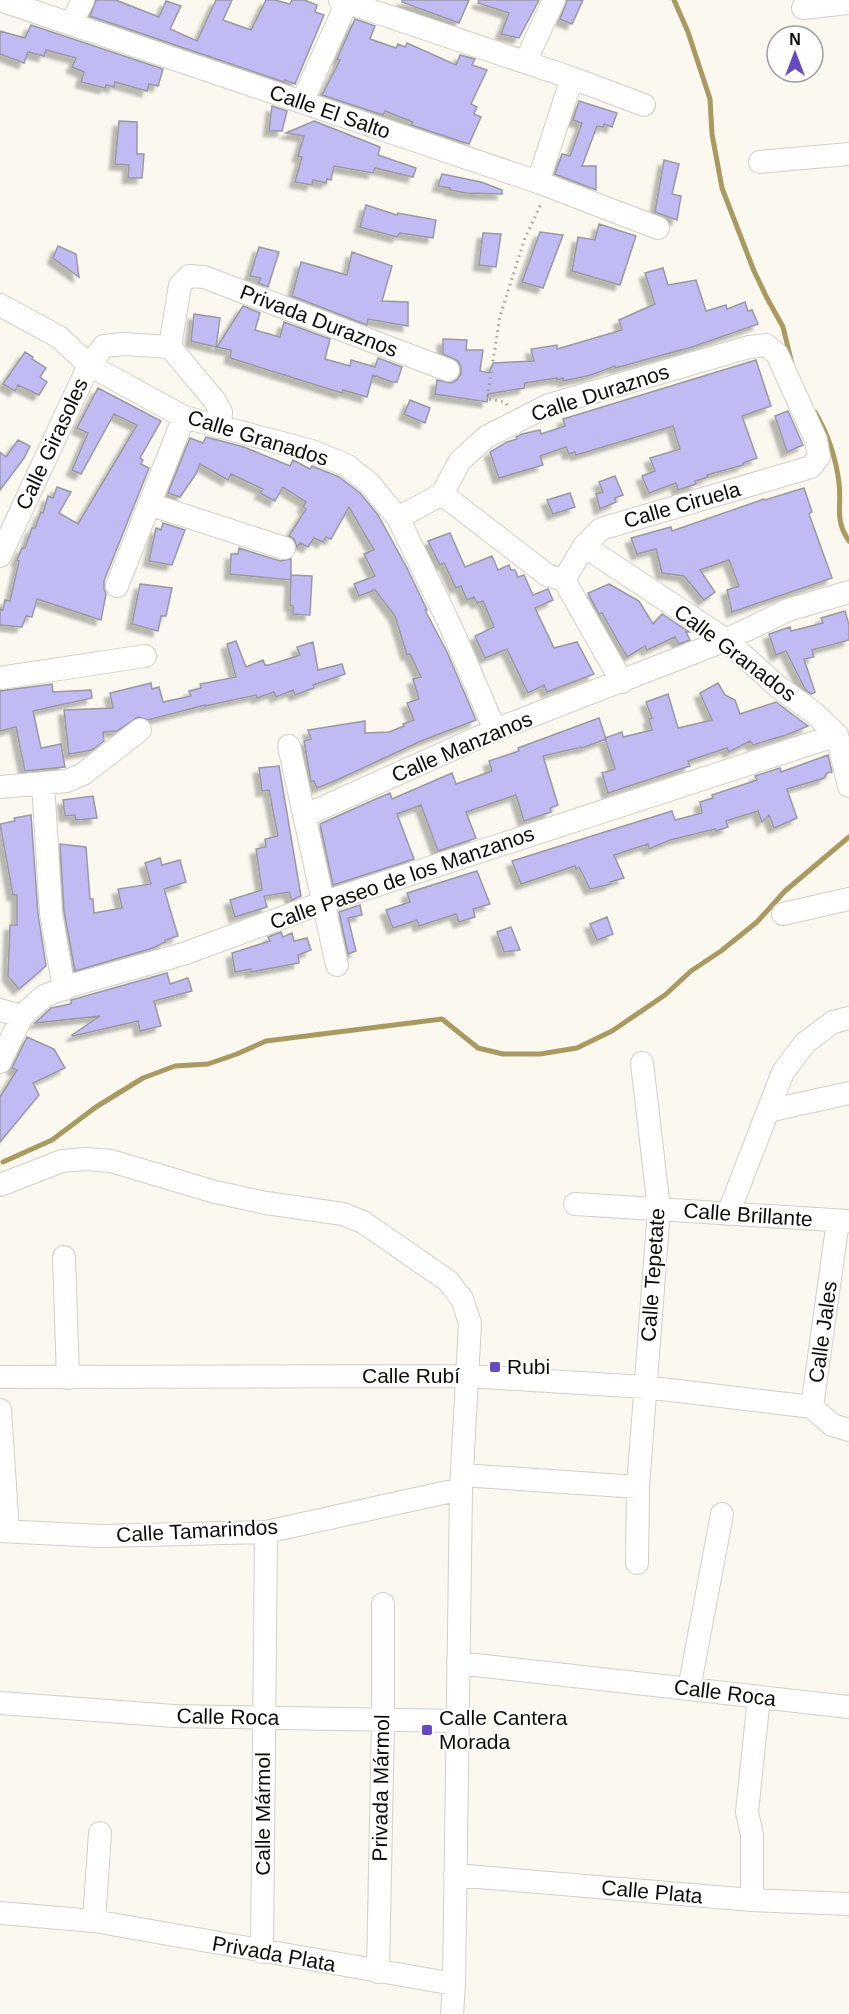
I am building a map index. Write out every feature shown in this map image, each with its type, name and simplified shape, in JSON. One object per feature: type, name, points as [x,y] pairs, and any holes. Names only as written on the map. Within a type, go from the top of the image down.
[{"type":"street","name":"Calle El Salto","points":[[0,0],[543,184],[658,228]]},
{"type":"street","points":[[71,24],[83,0]]},
{"type":"street","points":[[525,62],[554,0]]},
{"type":"street","points":[[302,102],[345,1],[572,78],[644,105]]},
{"type":"street","points":[[803,8],[849,3]]},
{"type":"street","points":[[543,184],[572,78]]},
{"type":"street","points":[[760,162],[849,153]]},
{"type":"street","name":"Privada Duraznos","points":[[170,347],[180,285],[189,276],[204,277],[448,370]]},
{"type":"street","name":"Calle Granados","points":[[0,305],[60,337],[89,365],[184,417],[312,451],[346,465],[369,483],[398,518],[450,625],[495,730]]},
{"type":"street","points":[[89,365],[104,346],[124,344],[170,347],[215,401],[221,412],[220,427]]},
{"type":"street","name":"Calle Duraznos","points":[[442,494],[460,461],[486,437],[549,405],[749,347],[766,345],[777,354],[816,440],[819,457]]},
{"type":"street","name":"Calle Girasoles","points":[[0,556],[89,365]]},
{"type":"street","points":[[117,586],[184,417]]},
{"type":"street","name":"Calle Ciruela","points":[[564,580],[584,546],[600,530],[811,468],[819,457]]},
{"type":"street","points":[[398,518],[442,494],[547,575],[564,580],[622,682]]},
{"type":"street","points":[[149,504],[284,548]]},
{"type":"street","name":"Calle Granados","points":[[584,546],[726,640],[777,686],[813,712],[837,735]]},
{"type":"street","name":"Calle Manzanos","points":[[304,816],[495,730],[726,640],[788,610],[849,592]]},
{"type":"street","points":[[0,678],[145,656]]},
{"type":"street","points":[[0,787],[67,781],[83,774],[140,730]]},
{"type":"street","points":[[837,735],[849,786]]},
{"type":"street","name":"Calle Paseo de los Manzanos","points":[[0,1062],[22,1016],[44,996],[183,954],[322,903],[837,735]]},
{"type":"street","points":[[289,746],[337,965]]},
{"type":"street","points":[[43,783],[51,913],[64,989]]},
{"type":"street","points":[[783,914],[849,899]]},
{"type":"street","points":[[0,1010],[22,1016]]},
{"type":"street","points":[[728,1214],[783,1072],[805,1043],[833,1022],[849,1018]]},
{"type":"street","name":"Calle Tepetate","points":[[636,1563],[638,1486],[659,1209],[642,1063]]},
{"type":"street","points":[[768,1111],[849,1093]]},
{"type":"street","points":[[0,1185],[62,1161],[86,1159],[111,1161],[215,1192],[266,1203],[343,1214],[363,1222],[448,1281],[462,1299],[470,1323],[462,1482],[452,2014]]},
{"type":"street","name":"Calle Brillante","points":[[574,1204],[844,1221]]},
{"type":"street","name":"Calle Jales","points":[[812,1407],[844,1221]]},
{"type":"street","points":[[64,1257],[68,1378]]},
{"type":"street","name":"Calle Rubí","points":[[0,1377],[468,1376],[645,1388],[812,1407]]},
{"type":"street","points":[[812,1407],[832,1425],[849,1430]]},
{"type":"street","points":[[0,1410],[4,1531]]},
{"type":"street","name":"Calle Tamarindos","points":[[4,1531],[100,1536],[266,1532],[462,1482],[638,1486]]},
{"type":"street","points":[[689,1689],[722,1515]]},
{"type":"street","name":"Calle Mármol","points":[[262,1952],[266,1532]]},
{"type":"street","name":"Privada Mármol","points":[[378,1972],[383,1604]]},
{"type":"street","name":"Calle Roca","points":[[458,1663],[849,1707]]},
{"type":"street","points":[[752,1900],[752,1835],[747,1812],[759,1697]]},
{"type":"street","name":"Calle Roca","points":[[0,1703],[174,1716],[457,1721]]},
{"type":"street","points":[[94,1921],[100,1833]]},
{"type":"street","name":"Calle Plata","points":[[455,1875],[752,1900],[849,1904]]},
{"type":"street","name":"Privada Plata","points":[[0,1913],[94,1921],[454,1984]]},
{"type":"path","points":[[519,421],[505,402],[487,399],[500,316],[543,184]]},
{"type":"building","points":[[96,0],[116,0],[159,17],[166,1],[181,6],[170,29],[197,41],[216,0],[232,0],[223,20],[251,30],[266,0],[290,4],[292,0],[304,0],[317,5],[315,12],[324,15],[295,84],[90,16]]},
{"type":"building","points":[[402,0],[469,0],[459,23],[402,2]]},
{"type":"building","points":[[479,0],[539,0],[519,38],[501,34],[509,13],[478,3]]},
{"type":"building","points":[[567,0],[583,0],[572,24],[560,19]]},
{"type":"building","points":[[355,19],[375,26],[370,39],[396,48],[398,44],[405,47],[407,43],[456,65],[460,55],[475,59],[472,65],[487,70],[471,104],[477,107],[474,114],[481,117],[469,144],[411,125],[413,122],[385,111],[383,115],[322,95],[340,60],[337,59]]},
{"type":"building","points":[[31,25],[163,69],[158,86],[149,84],[147,91],[115,82],[114,87],[106,85],[105,88],[81,82],[84,72],[72,67],[76,58],[46,50],[44,56],[28,52],[24,63],[0,54],[0,31],[25,38]]},
{"type":"building","points":[[579,101],[617,113],[612,127],[604,124],[603,127],[597,126],[582,166],[596,166],[596,190],[555,174],[562,154],[570,156],[582,123],[573,120]]},
{"type":"building","points":[[272,106],[287,111],[282,131],[269,131]]},
{"type":"building","points":[[119,121],[137,122],[137,154],[144,154],[142,178],[128,178],[129,165],[115,164]]},
{"type":"building","points":[[314,121],[380,147],[378,155],[416,168],[413,177],[375,168],[373,173],[334,166],[331,180],[327,179],[326,183],[313,180],[312,185],[295,182],[302,157],[298,156],[304,136],[286,133]]},
{"type":"building","points":[[664,160],[679,164],[672,194],[681,196],[677,220],[655,212]]},
{"type":"building","points":[[442,174],[481,182],[502,190],[502,194],[466,193],[438,186]]},
{"type":"building","points":[[366,205],[397,215],[398,213],[436,220],[433,238],[400,233],[397,237],[360,227]]},
{"type":"building","points":[[599,224],[636,236],[620,285],[572,271],[578,237],[595,240]]},
{"type":"building","points":[[540,232],[563,235],[543,288],[522,282]]},
{"type":"building","points":[[483,233],[501,234],[496,267],[479,265]]},
{"type":"building","points":[[58,246],[76,254],[79,277],[53,258]]},
{"type":"building","points":[[259,247],[279,252],[268,287],[258,283],[261,278],[250,276]]},
{"type":"building","points":[[352,252],[392,266],[382,301],[408,302],[408,326],[368,319],[367,325],[292,296],[301,262],[347,275]]},
{"type":"building","points":[[663,268],[668,285],[696,280],[706,311],[726,305],[727,309],[745,302],[748,311],[752,310],[758,324],[692,347],[615,368],[615,366],[591,375],[563,381],[563,378],[557,380],[557,378],[525,383],[524,388],[488,394],[487,402],[435,394],[437,380],[451,383],[461,374],[458,361],[443,354],[443,339],[467,340],[466,350],[483,350],[480,371],[489,373],[493,363],[534,361],[531,349],[557,345],[557,349],[622,330],[619,320],[655,304],[645,273]]},
{"type":"building","points":[[243,306],[260,313],[255,330],[280,337],[284,322],[330,339],[325,359],[350,366],[351,360],[375,367],[378,358],[402,367],[397,382],[373,375],[367,397],[343,390],[342,393],[230,358],[231,350],[217,347]]},
{"type":"building","points":[[194,314],[220,318],[216,347],[191,341]]},
{"type":"building","points":[[25,352],[46,368],[40,377],[47,382],[39,395],[18,385],[15,391],[3,384]]},
{"type":"building","points":[[756,360],[771,406],[742,416],[757,458],[743,465],[707,475],[708,477],[695,481],[696,484],[678,490],[676,483],[649,493],[642,476],[655,471],[650,458],[680,449],[673,426],[576,455],[575,452],[569,454],[566,447],[540,456],[543,465],[499,478],[490,452],[517,439],[516,437],[522,434],[540,430],[541,434],[565,426],[563,419]]},
{"type":"building","points":[[98,388],[161,421],[140,458],[143,460],[141,464],[149,468],[104,581],[106,594],[101,620],[37,599],[32,617],[26,616],[22,627],[0,625],[0,609],[3,610],[5,600],[10,601],[19,561],[17,560],[22,548],[25,548],[32,528],[35,528],[41,512],[43,513],[48,496],[53,498],[57,487],[71,492],[59,513],[78,524],[137,425],[114,414],[81,474],[72,470],[88,433],[77,428]]},
{"type":"building","points":[[410,400],[430,408],[425,423],[404,414]]},
{"type":"building","points":[[788,411],[803,445],[787,452],[775,416]]},
{"type":"building","points":[[206,437],[244,447],[290,466],[293,460],[310,469],[312,466],[339,477],[360,493],[378,515],[407,568],[476,720],[421,741],[317,788],[314,781],[311,782],[304,741],[311,739],[308,730],[365,721],[365,733],[389,732],[404,726],[403,724],[414,720],[407,703],[419,699],[413,679],[421,677],[410,654],[407,655],[395,616],[375,590],[359,596],[354,584],[375,576],[364,554],[374,550],[349,507],[331,539],[326,537],[323,542],[314,538],[308,547],[300,543],[297,547],[294,539],[289,536],[306,509],[303,507],[306,502],[283,487],[275,501],[260,493],[263,489],[231,474],[228,480],[200,464],[180,497],[168,493],[190,438],[203,443]]},
{"type":"building","points":[[18,440],[30,446],[24,458],[0,490],[0,452],[6,457]]},
{"type":"building","points":[[615,476],[623,495],[615,498],[616,502],[600,509],[596,494],[603,492],[599,482]]},
{"type":"building","points":[[804,488],[812,512],[809,514],[832,578],[732,612],[727,590],[739,586],[729,560],[700,570],[715,592],[704,600],[684,576],[662,573],[656,549],[637,554],[631,538],[671,527],[672,531],[764,499]]},
{"type":"building","points":[[570,493],[575,507],[553,514],[547,500]]},
{"type":"building","points":[[163,523],[185,530],[172,565],[149,561],[156,528],[161,530]]},
{"type":"building","points":[[450,533],[465,567],[492,556],[498,570],[509,565],[518,577],[524,575],[533,595],[548,589],[553,600],[535,608],[554,648],[577,642],[594,674],[547,692],[544,685],[528,693],[507,649],[485,658],[475,636],[494,627],[483,601],[477,603],[474,597],[467,600],[461,586],[456,588],[444,563],[440,565],[428,541]]},
{"type":"building","points":[[239,548],[280,561],[291,559],[291,580],[230,574],[231,554],[238,554]]},
{"type":"building","points":[[291,575],[312,576],[310,615],[293,614],[293,606],[290,605]]},
{"type":"building","points":[[140,584],[172,588],[166,616],[161,616],[158,631],[132,624]]},
{"type":"building","points":[[609,584],[639,601],[653,624],[662,614],[689,632],[686,632],[690,640],[679,644],[675,637],[647,650],[645,646],[627,657],[588,593]]},
{"type":"building","points":[[845,611],[849,625],[849,640],[812,650],[814,657],[804,659],[815,692],[811,694],[805,689],[786,651],[776,655],[769,634],[790,627],[791,631],[823,623],[821,618]]},
{"type":"building","points":[[236,641],[246,667],[263,660],[265,665],[269,665],[300,655],[297,647],[313,642],[318,670],[342,664],[345,674],[313,685],[314,688],[295,695],[293,690],[276,697],[274,692],[257,698],[256,695],[205,705],[148,720],[138,717],[117,731],[103,732],[104,741],[92,750],[69,754],[64,710],[113,708],[110,693],[151,683],[152,689],[159,687],[163,702],[191,696],[189,691],[201,688],[200,684],[236,677],[227,644]]},
{"type":"building","points":[[718,683],[725,695],[735,700],[740,714],[776,702],[808,726],[753,745],[750,741],[729,752],[727,748],[688,761],[690,766],[608,793],[602,773],[615,769],[605,738],[622,732],[623,737],[652,730],[649,719],[652,718],[646,702],[668,694],[678,728],[712,720],[700,693]]},
{"type":"building","points":[[52,684],[53,692],[91,690],[92,698],[33,711],[41,748],[61,744],[65,767],[25,771],[16,727],[0,731],[0,691]]},
{"type":"building","points":[[599,718],[606,739],[582,748],[543,756],[558,805],[550,808],[551,812],[524,821],[516,795],[466,812],[476,838],[438,851],[421,805],[397,814],[414,859],[333,885],[320,824],[390,793],[392,799],[452,773],[456,784],[492,771],[489,761]]},
{"type":"building","points":[[828,755],[832,772],[827,773],[824,778],[787,789],[797,818],[774,828],[769,815],[762,822],[758,811],[726,821],[728,827],[716,831],[715,829],[670,840],[649,849],[648,844],[614,855],[624,878],[610,882],[611,884],[590,889],[579,867],[576,869],[575,866],[521,884],[512,861],[672,811],[675,820],[702,813],[700,802],[713,798],[712,795],[757,780],[755,776],[780,768],[781,772]]},
{"type":"building","points":[[279,766],[301,896],[292,900],[289,892],[264,896],[267,907],[235,917],[230,900],[262,890],[256,849],[266,847],[265,839],[278,836],[269,790],[262,791],[259,768]]},
{"type":"building","points":[[93,796],[97,818],[76,820],[75,815],[65,816],[63,800]]},
{"type":"building","points":[[31,815],[38,914],[46,966],[19,989],[8,976],[10,925],[17,925],[17,895],[13,895],[0,824],[15,821],[14,818]]},
{"type":"building","points":[[60,844],[86,847],[90,899],[93,899],[94,913],[122,908],[118,889],[151,884],[145,863],[160,858],[162,865],[180,860],[186,882],[164,889],[178,936],[165,940],[153,948],[75,971],[64,911]]},
{"type":"building","points":[[477,871],[490,904],[473,909],[475,917],[459,922],[456,914],[419,926],[417,920],[393,928],[386,910],[410,902],[407,893]]},
{"type":"building","points":[[360,905],[362,915],[348,918],[356,951],[348,954],[339,912]]},
{"type":"building","points":[[607,917],[613,934],[597,940],[590,924]]},
{"type":"building","points":[[511,927],[520,950],[504,952],[497,932]]},
{"type":"building","points":[[281,932],[283,937],[292,933],[294,941],[307,938],[311,950],[298,955],[299,963],[251,972],[251,969],[235,972],[232,953],[270,941],[268,937]]},
{"type":"building","points":[[167,973],[170,984],[188,978],[192,991],[154,1001],[161,1026],[140,1031],[138,1021],[73,1036],[100,1016],[35,1023],[51,1008],[71,1004],[71,1000]]},
{"type":"building","points":[[27,1037],[54,1049],[65,1068],[33,1083],[39,1095],[0,1142],[0,1097],[17,1070],[12,1068]]},
{"type":"waterway","points":[[674,0],[688,32],[710,99],[712,134],[722,188],[754,271],[783,327],[792,364]]},
{"type":"waterway","points":[[815,412],[834,455],[839,483],[840,519],[849,541]]},
{"type":"waterway","points":[[3,1162],[52,1140],[96,1107],[143,1078],[175,1066],[208,1064],[266,1041],[442,1019],[478,1048],[503,1054],[540,1054],[577,1048],[612,1031],[665,995],[691,971],[721,951],[757,922],[785,891],[849,837]]},
{"type":"place","name":"Rubi","points":[[495,1367]]},
{"type":"place","name":"Calle Cantera Morada","points":[[427,1730]]}]
